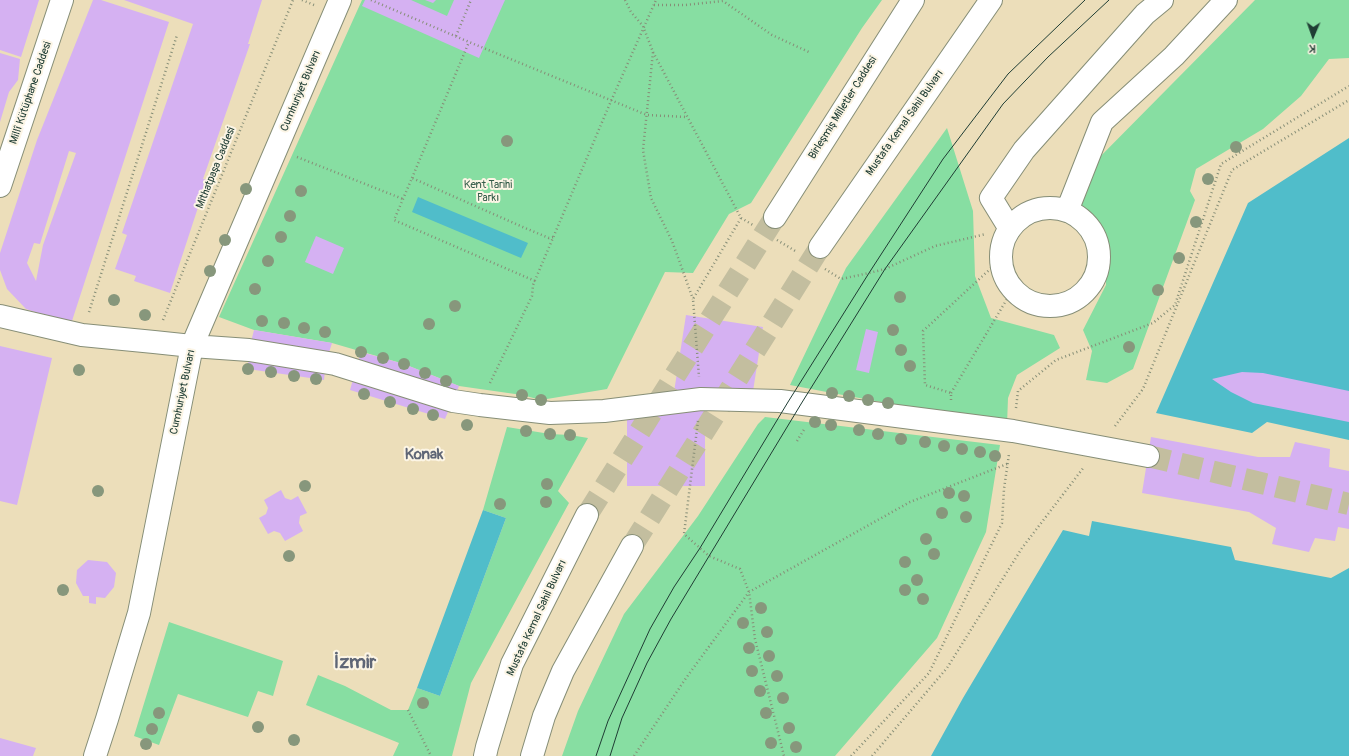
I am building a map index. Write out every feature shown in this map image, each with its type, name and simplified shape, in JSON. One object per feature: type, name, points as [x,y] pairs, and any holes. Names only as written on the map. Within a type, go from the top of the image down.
[{"type":"street","name":"Millî Kütüphane Caddesi","points":[[0,186],[62,0]]},
{"type":"street","name":"Cumhuriyet Bulvarı","points":[[95,756],[139,613],[192,346],[340,0]]},
{"type":"street","name":"Birleşmiş Milletler Caddesi","points":[[774,228],[913,0]]},
{"type":"street","name":"Mustafa Kemal Sahil Bulvarı","points":[[814,256],[991,0]]},
{"type":"street","points":[[1010,229],[991,198],[1024,150],[1145,14],[1162,0]]},
{"type":"street","points":[[1067,211],[1102,122],[1174,56],[1226,0]]},
{"type":"street","points":[[1051,208],[1067,211],[1081,219],[1092,231],[1098,246],[1099,263],[1095,278],[1086,292],[1072,301],[1057,306],[1040,305],[1025,299],[1013,289],[1004,275],[1001,259],[1003,243],[1010,229],[1021,218],[1035,210],[1051,208]]},
{"type":"street","points":[[0,316],[82,336],[249,350],[335,364],[453,401],[480,405],[550,413],[604,411],[701,400],[788,402],[1013,431],[1148,456]]},
{"type":"street","name":"Mustafa Kemal Sahil Bulvarı","points":[[485,753],[512,664],[587,514]]},
{"type":"street","points":[[532,756],[544,716],[563,671],[632,546]]},
{"type":"street","points":[[542,756],[544,716]]},
{"type":"path","name":"Mithatpaşa Caddesi","points":[[154,342],[293,0]]},
{"type":"path","points":[[371,0],[379,2],[469,42],[647,115],[687,118]]},
{"type":"path","points":[[456,36],[471,0]]},
{"type":"path","points":[[625,0],[631,12],[644,26],[653,52],[741,218],[754,226]]},
{"type":"path","points":[[480,405],[532,296],[533,285],[611,101],[656,0]]},
{"type":"path","points":[[654,5],[685,5],[723,1],[772,35],[811,53]]},
{"type":"path","points":[[82,336],[177,35]]},
{"type":"path","points":[[469,42],[394,220],[535,281]]},
{"type":"path","points":[[653,52],[643,150],[651,198],[672,241],[693,300],[701,400],[684,534],[709,556],[740,569],[748,592],[755,639],[784,756]]},
{"type":"path","points":[[851,756],[929,673],[1002,523],[1007,464],[1018,391],[1056,360],[1153,323],[1175,304],[1221,164],[1349,86]]},
{"type":"path","points":[[872,756],[947,668],[1022,548],[1143,389],[1232,170],[1349,100]]},
{"type":"path","points":[[276,149],[403,199]]},
{"type":"path","points":[[412,178],[549,238],[554,237]]},
{"type":"path","points":[[693,300],[741,218]]},
{"type":"path","points":[[774,228],[814,256],[841,279],[885,269],[935,246],[1010,229]]},
{"type":"path","points":[[925,385],[923,331],[1001,259]]},
{"type":"path","points":[[951,392],[1013,289]]},
{"type":"path","points":[[634,756],[686,678],[748,592],[910,502],[1007,464]]},
{"type":"path","points":[[408,710],[431,756]]},
{"type":"green space","name":"Kent Tarihi Parkı","points":[[362,0],[882,0],[862,28],[751,203],[729,214],[693,273],[665,272],[607,389],[541,400],[522,395],[459,386],[404,364],[332,343],[254,330],[219,317]]},
{"type":"green space","points":[[1255,0],[1349,0],[1349,58],[1329,59],[1301,96],[1263,129],[1196,169],[1190,191],[1195,200],[1133,369],[1107,383],[1086,380],[1092,351],[1083,330],[1106,285],[1106,251],[1097,232],[1083,215],[1079,201],[1084,173]]},
{"type":"green space","points":[[947,128],[973,211],[975,276],[991,318],[1054,335],[1060,348],[1017,375],[1008,398],[1007,425],[790,385],[846,268]]},
{"type":"green space","points":[[765,417],[1000,445],[986,532],[937,638],[835,756],[562,756],[578,711],[624,614],[698,516],[758,424]]},
{"type":"green space","points":[[507,427],[588,438],[558,491],[569,503],[471,683],[452,756],[393,756],[399,743],[306,705],[318,675],[345,686],[391,710],[408,710],[417,688],[440,696],[506,518],[483,510]]},
{"type":"green space","points":[[169,622],[283,661],[273,696],[258,691],[248,717],[178,694],[159,745],[134,736]]},
{"type":"water","points":[[1349,138],[1349,440],[1267,422],[1252,433],[1156,413],[1248,203]]},
{"type":"water","points":[[418,197],[528,243],[521,258],[412,212]]},
{"type":"water","points":[[483,510],[506,518],[440,696],[417,688]]},
{"type":"water","points":[[1092,521],[1231,547],[1235,560],[1331,578],[1349,568],[1349,756],[931,756],[963,698],[1063,530],[1089,536]]},
{"type":"building","points":[[0,0],[39,0],[21,57],[0,50]]},
{"type":"building","points":[[93,0],[101,0],[169,22],[71,324],[26,309],[7,289],[0,270],[0,253],[37,140]],"holes":[[[69,151],[76,153],[43,245],[36,281],[27,263],[34,243],[40,244]]]},
{"type":"building","points":[[124,0],[262,0],[248,44],[250,44],[203,179],[207,180],[170,293],[134,281],[136,276],[115,269],[127,235],[122,233],[193,24]]},
{"type":"building","points":[[365,0],[411,0],[447,16],[454,0],[505,0],[479,58],[362,6]]},
{"type":"building","points":[[425,0],[436,0],[433,3]]},
{"type":"building","points":[[0,53],[20,59],[18,80],[9,92],[0,122]]},
{"type":"building","points":[[316,236],[344,248],[333,274],[305,262]]},
{"type":"building","points":[[686,315],[763,327],[751,404],[674,392]]},
{"type":"building","points":[[866,329],[878,332],[869,373],[856,370]]},
{"type":"building","points":[[254,330],[332,343],[326,362],[324,380],[248,369],[249,350]]},
{"type":"building","points":[[0,346],[52,358],[17,505],[0,501]]},
{"type":"building","points":[[361,352],[404,364],[459,386],[445,419],[350,390]]},
{"type":"building","points":[[1242,372],[1263,373],[1349,391],[1349,422],[1253,403],[1231,392],[1212,379]]},
{"type":"building","points":[[705,409],[705,486],[627,486],[627,410]]},
{"type":"building","points":[[1151,437],[1258,457],[1290,457],[1295,442],[1330,449],[1329,467],[1349,471],[1349,529],[1338,527],[1335,541],[1315,538],[1309,552],[1272,544],[1276,528],[1249,512],[1142,493]]},
{"type":"building","points":[[281,490],[285,498],[291,500],[298,496],[307,513],[300,516],[299,523],[303,531],[285,541],[280,533],[274,531],[268,534],[259,518],[266,514],[268,508],[264,500]]},
{"type":"building","points":[[88,560],[107,562],[116,573],[114,587],[105,598],[96,597],[96,604],[89,603],[89,596],[83,596],[76,583],[77,570]]},
{"type":"building","points":[[0,738],[36,748],[33,756],[0,756]]},
{"type":"tunnel","points":[[587,515],[775,217]]},
{"type":"tunnel","points":[[632,546],[820,247]]},
{"type":"tunnel","points":[[1148,456],[1349,504]]},
{"type":"tram line","points":[[596,756],[608,721],[650,629],[674,587],[700,548],[788,402],[869,273],[943,159],[1008,74],[1085,0]]},
{"type":"tram line","points":[[610,756],[622,718],[647,663],[671,619],[801,404],[885,269],[1003,104],[1048,57],[1109,0]]},
{"type":"district","name":"Konak","points":[[424,455]]},
{"type":"district","name":"İzmir","points":[[355,663]]}]
